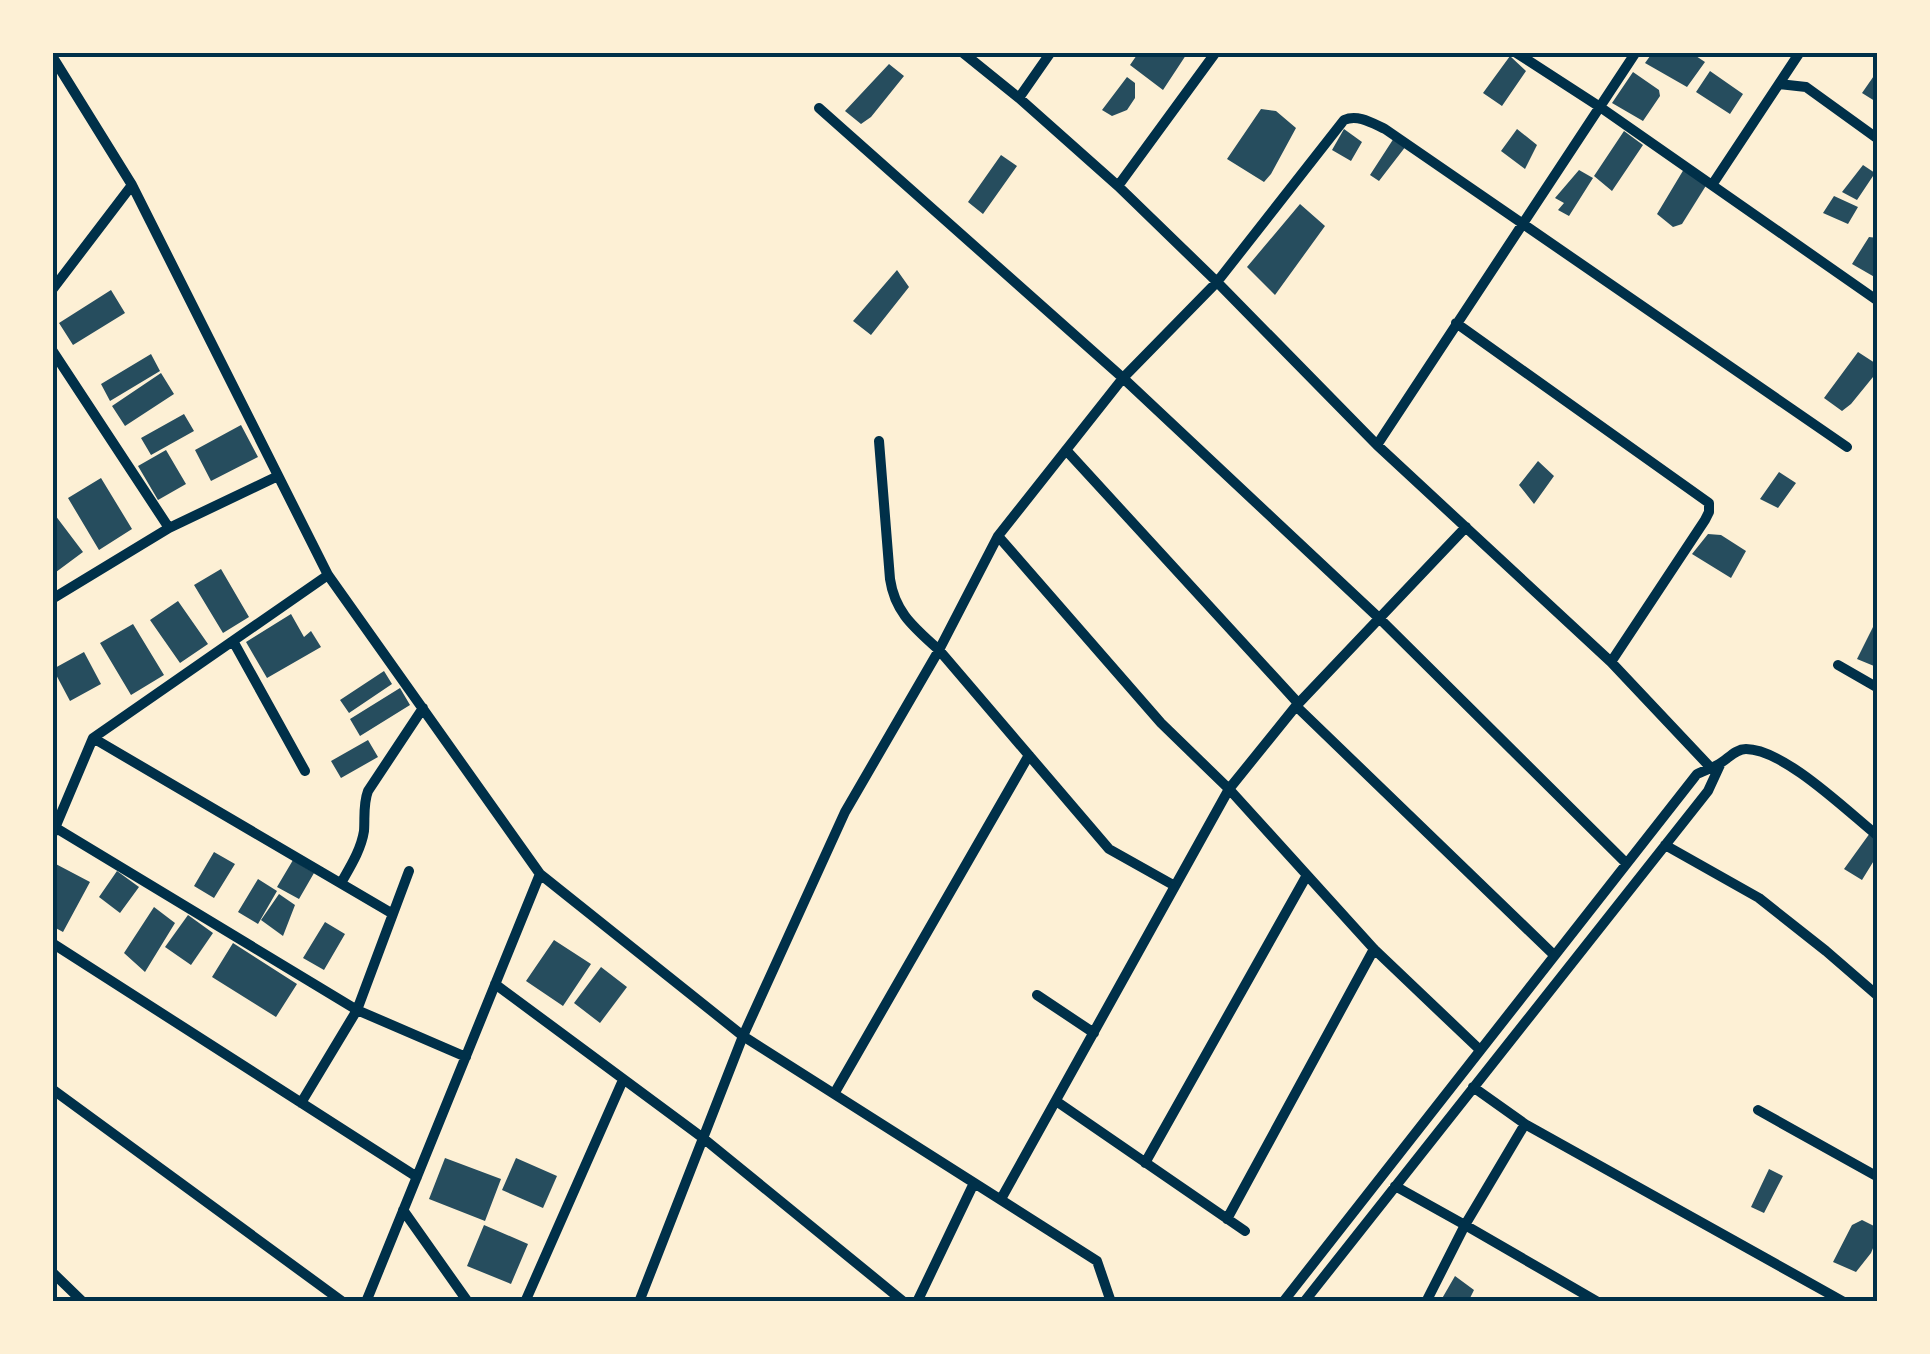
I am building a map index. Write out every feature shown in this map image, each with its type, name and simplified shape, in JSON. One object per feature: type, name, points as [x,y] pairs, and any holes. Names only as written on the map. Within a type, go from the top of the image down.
[{"type":"street","points":[[962,52],[1118,186],[1377,444],[1611,662],[1700,756],[1716,766]]},
{"type":"street","points":[[1018,98],[1051,52]]},
{"type":"street","points":[[1118,186],[1216,52]]},
{"type":"street","points":[[1515,52],[1878,301]]},
{"type":"street","points":[[1377,444],[1636,52]]},
{"type":"street","points":[[1712,185],[1800,52]]},
{"type":"street","points":[[52,56],[132,185],[328,576],[540,874],[743,1036],[1098,1261],[1111,1302]]},
{"type":"street","points":[[1779,84],[1806,87],[1878,139]]},
{"type":"street","points":[[819,108],[1123,378],[1380,619],[1626,863]]},
{"type":"street","points":[[640,1302],[743,1036],[846,812],[939,650],[998,536],[1123,378],[1217,282],[1338,125],[1352,116],[1386,129],[1847,448]]},
{"type":"street","points":[[52,290],[132,185]]},
{"type":"street","points":[[1456,323],[1708,503],[1705,520],[1611,662]]},
{"type":"street","points":[[52,350],[169,528]]},
{"type":"street","points":[[879,441],[892,594],[908,623],[939,650],[1109,849],[1175,886]]},
{"type":"street","points":[[1066,450],[1297,704],[1554,955]]},
{"type":"street","points":[[52,599],[169,528],[278,476]]},
{"type":"street","points":[[1001,1200],[1229,789],[1297,704],[1466,527]]},
{"type":"street","points":[[998,536],[1161,723],[1229,789],[1374,948],[1479,1049]]},
{"type":"street","points":[[328,576],[93,738],[54,832],[356,1010],[466,1057]]},
{"type":"street","points":[[232,641],[305,771]]},
{"type":"street","points":[[1838,665],[1878,688]]},
{"type":"street","points":[[341,883],[364,833],[368,791],[423,708]]},
{"type":"street","points":[[93,738],[393,914]]},
{"type":"street","points":[[1283,1302],[1696,774],[1737,751],[1763,752],[1800,773],[1878,836]]},
{"type":"street","points":[[834,1094],[1029,755]]},
{"type":"street","points":[[1304,1302],[1708,791],[1716,766]]},
{"type":"street","points":[[1665,845],[1760,898],[1878,996]]},
{"type":"street","points":[[301,1103],[356,1010],[409,871]]},
{"type":"street","points":[[366,1302],[540,874]]},
{"type":"street","points":[[1145,1163],[1307,875]]},
{"type":"street","points":[[52,942],[416,1178]]},
{"type":"street","points":[[1227,1219],[1374,948]]},
{"type":"street","points":[[495,984],[703,1138],[904,1302]]},
{"type":"street","points":[[1037,995],[1094,1033]]},
{"type":"street","points":[[525,1302],[622,1080]]},
{"type":"street","points":[[1474,1087],[1525,1124],[1844,1302]]},
{"type":"street","points":[[52,1088],[342,1302]]},
{"type":"street","points":[[1056,1100],[1244,1231]]},
{"type":"street","points":[[1758,1110],[1878,1177]]},
{"type":"street","points":[[1426,1302],[1525,1124]]},
{"type":"street","points":[[918,1302],[974,1183]]},
{"type":"street","points":[[1396,1186],[1598,1302]]},
{"type":"street","points":[[403,1210],[468,1302]]},
{"type":"street","points":[[52,1272],[83,1302]]},
{"type":"building","points":[[1139,52],[1188,52],[1163,90],[1130,65]]},
{"type":"building","points":[[1653,52],[1690,52],[1705,62],[1687,87],[1645,63]]},
{"type":"building","points":[[1510,56],[1526,71],[1502,106],[1483,93]]},
{"type":"building","points":[[889,64],[904,76],[861,124],[845,111]]},
{"type":"building","points":[[1878,70],[1878,103],[1862,93]]},
{"type":"building","points":[[1710,71],[1743,94],[1730,114],[1696,92]]},
{"type":"building","points":[[1633,72],[1659,90],[1660,96],[1643,121],[1612,103]]},
{"type":"building","points":[[1127,77],[1135,83],[1135,98],[1127,110],[1112,116],[1102,110]]},
{"type":"building","points":[[1261,109],[1276,111],[1296,128],[1264,182],[1227,159]]},
{"type":"building","points":[[1344,129],[1362,142],[1351,161],[1332,150]]},
{"type":"building","points":[[1517,129],[1537,145],[1525,169],[1501,151]]},
{"type":"building","points":[[1624,131],[1643,145],[1612,191],[1594,176]]},
{"type":"building","points":[[1394,138],[1406,146],[1379,181],[1370,175]]},
{"type":"building","points":[[1001,155],[1017,166],[983,214],[968,202]]},
{"type":"building","points":[[1863,165],[1875,173],[1857,200],[1842,192]]},
{"type":"building","points":[[1684,169],[1707,184],[1682,224],[1673,227],[1657,214]]},
{"type":"building","points":[[1579,170],[1593,178],[1569,216],[1558,210],[1564,203],[1555,198]]},
{"type":"building","points":[[1834,196],[1858,207],[1848,224],[1823,213]]},
{"type":"building","points":[[1300,204],[1325,226],[1275,295],[1247,267]]},
{"type":"building","points":[[1869,237],[1878,238],[1878,279],[1852,264]]},
{"type":"building","points":[[897,270],[909,287],[871,335],[853,321]]},
{"type":"building","points":[[111,290],[125,313],[73,345],[59,323]]},
{"type":"building","points":[[1858,352],[1875,363],[1873,377],[1842,411],[1824,398]]},
{"type":"building","points":[[151,354],[160,371],[110,401],[101,384]]},
{"type":"building","points":[[161,373],[174,394],[125,426],[112,406]]},
{"type":"building","points":[[184,414],[194,431],[151,455],[141,438]]},
{"type":"building","points":[[241,425],[258,457],[211,481],[195,450]]},
{"type":"building","points":[[166,450],[186,484],[158,500],[138,466]]},
{"type":"building","points":[[1538,461],[1554,476],[1534,504],[1519,485]]},
{"type":"building","points":[[1779,472],[1796,483],[1778,508],[1760,499]]},
{"type":"building","points":[[101,478],[132,529],[99,550],[68,498]]},
{"type":"building","points":[[55,515],[83,552],[52,575],[52,517]]},
{"type":"building","points":[[1708,534],[1721,535],[1746,551],[1731,578],[1692,554]]},
{"type":"building","points":[[221,569],[249,617],[223,633],[194,585]]},
{"type":"building","points":[[178,601],[208,644],[180,663],[150,620]]},
{"type":"building","points":[[291,614],[304,637],[311,631],[321,647],[267,678],[246,642]]},
{"type":"building","points":[[1878,617],[1878,658],[1874,666],[1857,659]]},
{"type":"building","points":[[133,624],[164,675],[131,695],[100,643]]},
{"type":"building","points":[[84,652],[101,684],[70,701],[53,669]]},
{"type":"building","points":[[384,671],[392,684],[349,713],[340,700]]},
{"type":"building","points":[[400,688],[410,705],[360,736],[350,719]]},
{"type":"building","points":[[368,740],[378,757],[341,778],[331,761]]},
{"type":"building","points":[[1870,833],[1878,839],[1878,854],[1862,880],[1844,869]]},
{"type":"building","points":[[214,852],[235,864],[214,898],[194,886]]},
{"type":"building","points":[[293,860],[314,873],[299,899],[277,887]]},
{"type":"building","points":[[52,862],[90,882],[63,932],[52,926]]},
{"type":"building","points":[[117,871],[139,887],[120,913],[99,897]]},
{"type":"building","points":[[258,879],[277,891],[258,924],[238,912]]},
{"type":"building","points":[[279,894],[295,905],[283,936],[261,920]]},
{"type":"building","points":[[154,907],[175,923],[145,972],[124,953]]},
{"type":"building","points":[[188,915],[213,933],[191,965],[165,947]]},
{"type":"building","points":[[325,922],[345,934],[324,970],[303,958]]},
{"type":"building","points":[[554,940],[591,964],[563,1006],[526,981]]},
{"type":"building","points":[[233,943],[297,984],[276,1017],[212,977]]},
{"type":"building","points":[[601,967],[627,987],[600,1023],[574,1003]]},
{"type":"building","points":[[445,1158],[501,1179],[485,1221],[429,1199]]},
{"type":"building","points":[[516,1158],[557,1176],[543,1208],[502,1190]]},
{"type":"building","points":[[1769,1169],[1783,1176],[1764,1213],[1751,1207]]},
{"type":"building","points":[[1862,1220],[1878,1228],[1878,1236],[1856,1272],[1833,1262],[1852,1225]]},
{"type":"building","points":[[484,1225],[528,1244],[511,1284],[467,1266]]},
{"type":"building","points":[[1455,1276],[1474,1290],[1468,1302],[1440,1302]]}]
